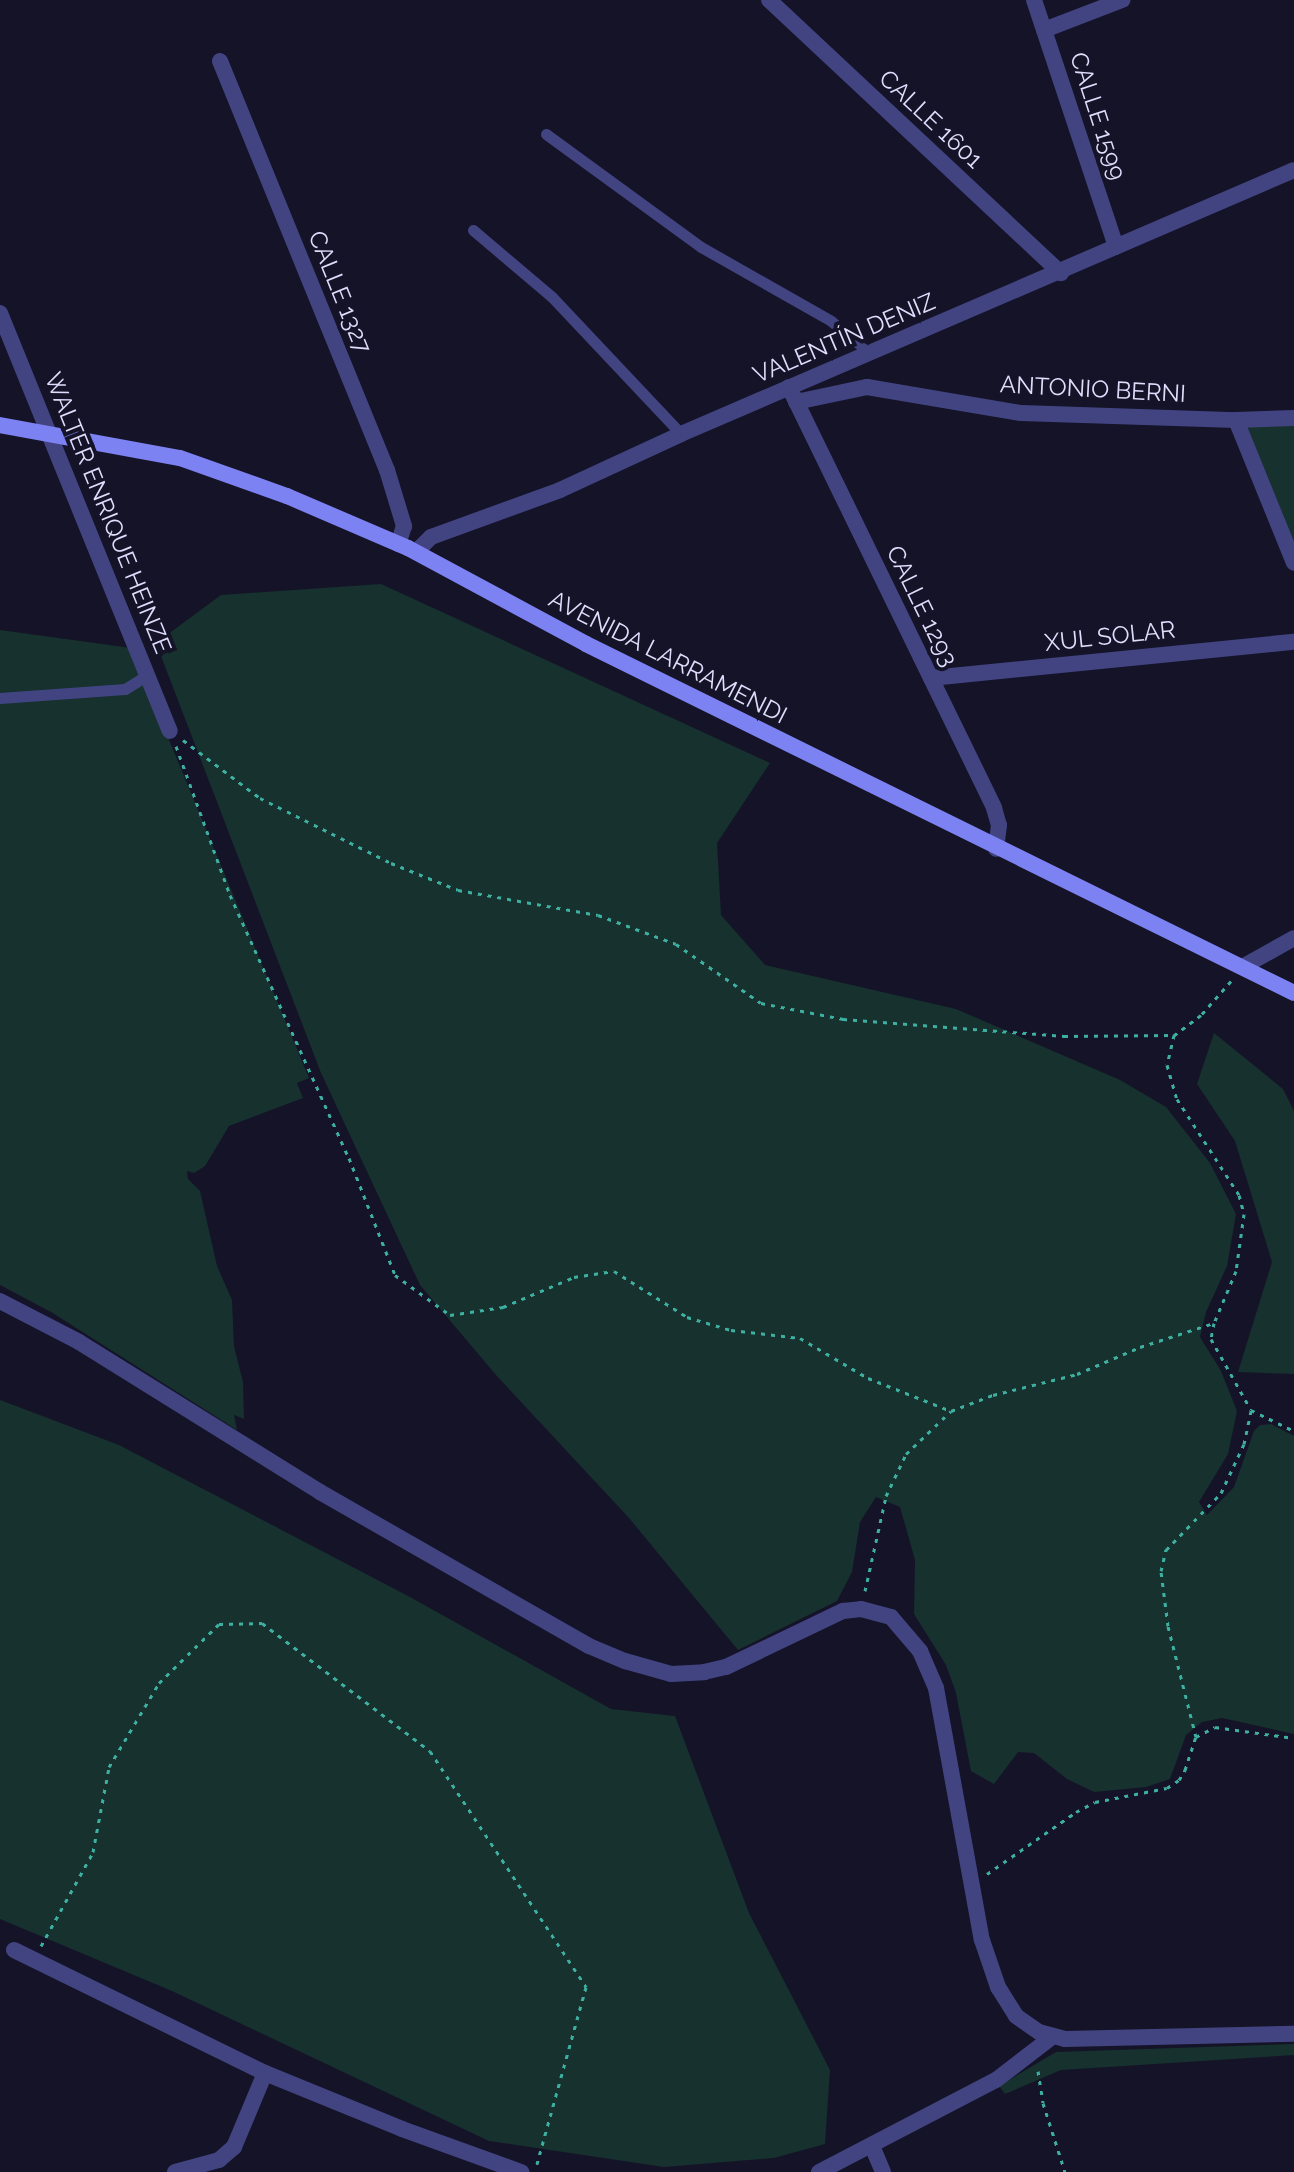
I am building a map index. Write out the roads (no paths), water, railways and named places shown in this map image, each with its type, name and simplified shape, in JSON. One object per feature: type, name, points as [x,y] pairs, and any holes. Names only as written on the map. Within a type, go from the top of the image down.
[{"type":"main road","name":"AVENIDA LARRAMENDI","points":[[0,425],[133,447],[222,472],[398,544],[586,644],[996,849],[1244,966],[1294,993]]},
{"type":"street","name":"CALLE 1601","points":[[769,0],[1061,273]]},
{"type":"street","name":"CALLE 1599","points":[[1034,0],[1116,247]]},
{"type":"street","points":[[1044,30],[1122,0]]},
{"type":"street","name":"CALLE 1327","points":[[220,61],[387,470],[404,526],[398,544]]},
{"type":"street","name":"VALENTÍN DENIZ","points":[[416,552],[431,537],[560,490],[681,434],[793,395],[870,353],[1294,170]]},
{"type":"street","name":"WALTER ENRIQUE HEINZE","points":[[0,313],[51,432],[170,731]]},
{"type":"street","name":"ANTONIO BERNI","points":[[793,395],[867,387],[1021,413],[1236,420],[1294,418]]},
{"type":"street","name":"CALLE 1293","points":[[793,395],[994,808],[999,825],[996,849]]},
{"type":"street","points":[[1236,420],[1294,563]]},
{"type":"street","name":"XUL SOLAR","points":[[931,678],[1294,642]]},
{"type":"street","points":[[1244,966],[1294,938]]},
{"type":"street","points":[[0,1301],[79,1342],[320,1492],[589,1646],[625,1661],[671,1674],[704,1672],[726,1667],[827,1618],[861,1609],[891,1617],[902,1626],[929,1667],[944,1719],[982,1940],[1006,2004],[1027,2026],[1052,2037],[1294,2034]]},
{"type":"street","points":[[14,1950],[265,2073],[402,2129],[521,2172]]},
{"type":"street","points":[[819,2172],[996,2080],[1052,2037]]},
{"type":"street","points":[[175,2172],[219,2160],[234,2147],[265,2073]]},
{"type":"street","points":[[872,2146],[883,2172]]},
{"type":"lane","points":[[546,134],[701,247],[831,321],[870,353]]},
{"type":"lane","points":[[473,230],[552,297],[681,434]]},
{"type":"lane","points":[[0,698],[125,689],[147,675]]}]
